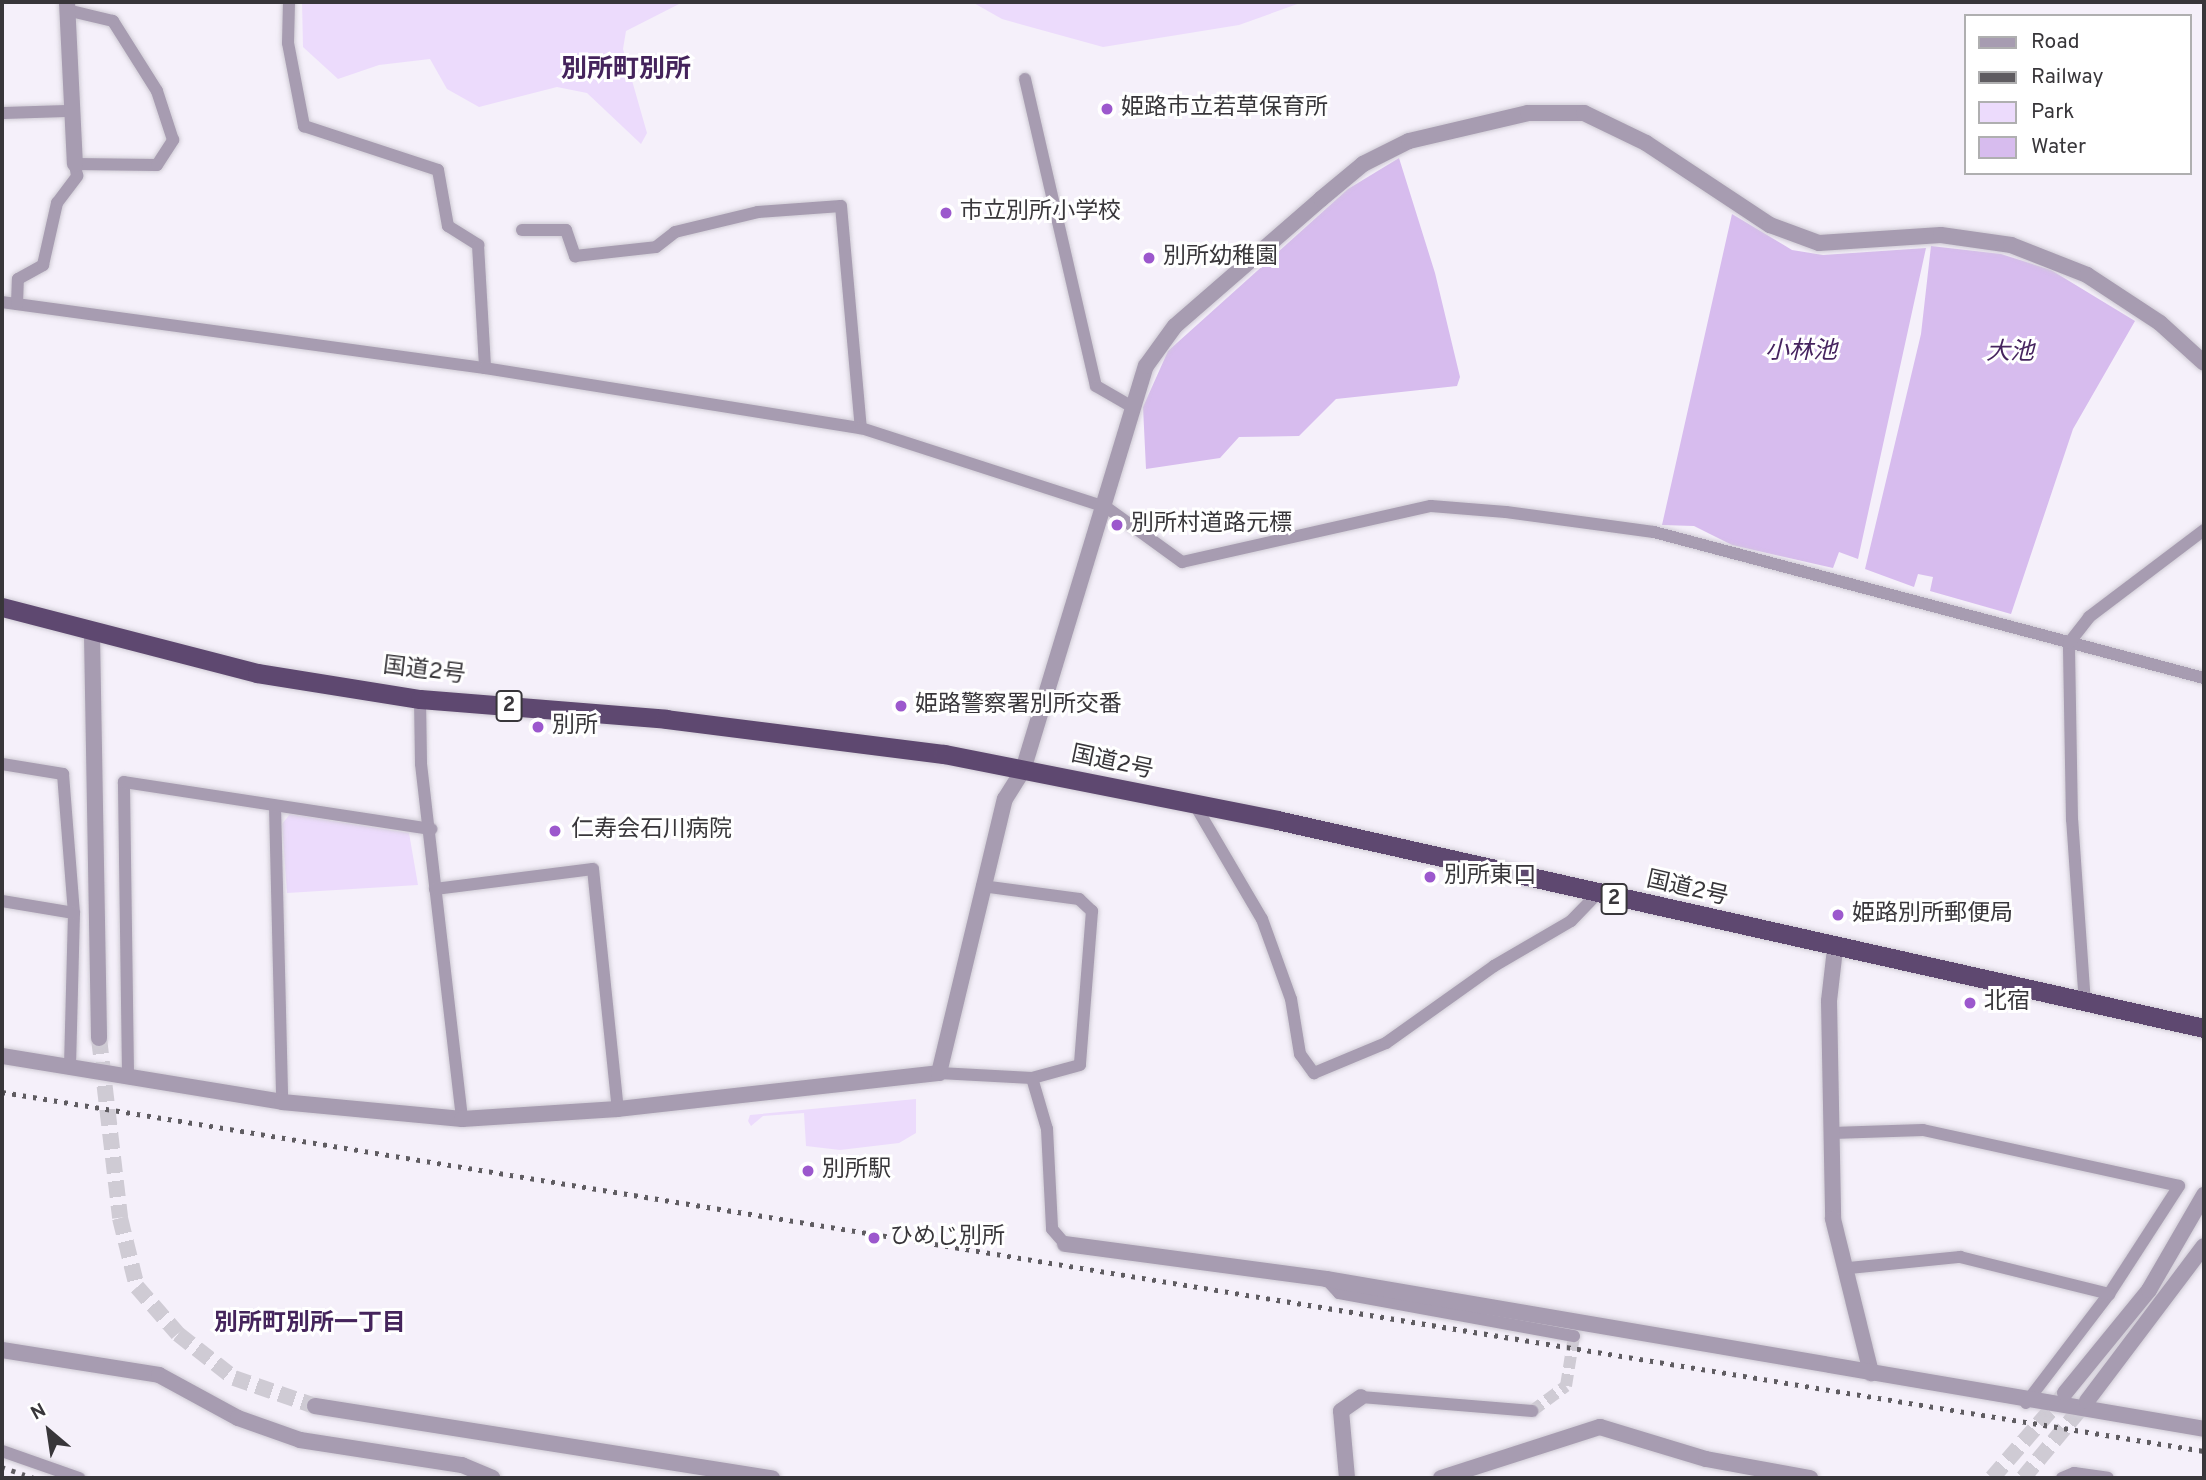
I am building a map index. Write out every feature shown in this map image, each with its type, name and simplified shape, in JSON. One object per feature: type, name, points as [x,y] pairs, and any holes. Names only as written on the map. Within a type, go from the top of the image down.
[{"type":"highway","name":"国道2号","points":[[2,607],[92,635],[257,673],[420,699],[852,740],[1023,770],[1195,805],[1595,896],[2204,1028]]},
{"type":"street","points":[[289,2],[288,43],[304,126],[439,170],[448,226],[478,245],[485,368]]},
{"type":"street","points":[[17,304],[18,279],[43,265],[57,203],[77,176],[75,164],[68,111],[67,6],[113,21],[158,91],[173,140],[156,165],[75,164]]},
{"type":"street","points":[[1025,79],[1096,386],[1130,406]]},
{"type":"street","points":[[2,113],[68,111]]},
{"type":"street","points":[[939,1073],[1005,799],[1023,770],[1106,507],[1130,406],[1146,366],[1175,326],[1363,164],[1409,141],[1528,113],[1584,113],[1646,143],[1770,225],[1819,243],[1941,235],[2011,245],[2087,275],[2160,323],[2204,363]]},
{"type":"street","points":[[522,230],[566,230],[575,256],[656,247],[675,232],[758,212],[841,206],[861,428]]},
{"type":"street","points":[[2,302],[485,368],[861,428],[1106,507],[1182,562],[1206,562],[1431,506],[1654,532],[2204,678]]},
{"type":"street","points":[[2085,1004],[2072,820],[2068,643],[2089,617],[2204,530]]},
{"type":"street","points":[[92,635],[99,1038]]},
{"type":"street","points":[[420,699],[435,889],[462,1119]]},
{"type":"street","points":[[2,764],[63,774],[74,913],[70,1067]]},
{"type":"street","points":[[128,1073],[124,782],[430,829]]},
{"type":"street","points":[[1195,805],[1262,919],[1291,999],[1300,1054],[1314,1073],[1386,1042],[1494,965],[1571,921],[1595,896]]},
{"type":"street","points":[[275,806],[282,1102]]},
{"type":"street","points":[[435,889],[593,869],[618,1109]]},
{"type":"street","points":[[2,1056],[128,1073],[282,1102],[462,1119],[618,1109],[939,1073],[1032,1078],[1080,1065],[1092,911],[1079,899],[982,886]]},
{"type":"street","points":[[2,901],[74,913]]},
{"type":"street","points":[[1835,949],[1829,1001],[1833,1219],[1849,1268],[1871,1373]]},
{"type":"street","points":[[1032,1078],[1047,1129],[1052,1229],[1065,1244],[1326,1279],[1871,1373],[2025,1403],[2204,1429]]},
{"type":"street","points":[[1832,1133],[1923,1130],[2179,1186],[2109,1294],[2025,1403]]},
{"type":"street","points":[[2065,1394],[2149,1290],[2204,1195]]},
{"type":"street","points":[[2087,1401],[2204,1246]]},
{"type":"street","points":[[1849,1268],[1960,1257],[2109,1294]]},
{"type":"street","points":[[1326,1279],[1339,1293],[1574,1336]]},
{"type":"street","points":[[2,1350],[159,1375],[239,1418],[300,1440],[463,1465],[492,1478]]},
{"type":"street","points":[[1347,1478],[1341,1411],[1361,1397],[1532,1411]]},
{"type":"street","points":[[315,1406],[701,1473],[772,1478]]},
{"type":"street","points":[[1441,1478],[1600,1427],[1706,1460],[1810,1478]]},
{"type":"street","points":[[2,1451],[79,1478]]},
{"type":"street","points":[[2062,1478],[2074,1473],[2108,1478]]},
{"type":"green space","points":[[302,2],[683,2],[626,31],[623,49],[647,133],[641,144],[587,93],[557,87],[479,107],[447,89],[430,59],[379,65],[338,79],[303,47]]},
{"type":"green space","points":[[972,2],[1303,2],[1239,25],[1103,47],[1002,19]]},
{"type":"green space","points":[[290,814],[409,833],[418,885],[287,893],[282,824]]},
{"type":"green space","points":[[916,1099],[916,1133],[899,1143],[840,1150],[806,1146],[804,1113],[763,1116],[751,1126],[748,1121],[750,1115]]},
{"type":"water","points":[[1399,158],[1435,273],[1460,377],[1457,386],[1336,399],[1299,436],[1239,437],[1220,458],[1146,469],[1143,407],[1168,351],[1348,189]]},
{"type":"water","name":"小林池","points":[[1732,214],[1792,250],[1823,255],[1926,248],[1858,559],[1839,552],[1833,568],[1732,545],[1694,526],[1662,525]]},
{"type":"water","name":"大池","points":[[1931,246],[2001,254],[2051,270],[2135,321],[2073,429],[2011,614],[1930,591],[1933,577],[1918,574],[1914,587],[1865,569],[1921,334]]},
{"type":"tunnel","points":[[99,1038],[120,1218],[137,1287],[178,1334],[234,1378],[315,1406]]},
{"type":"tunnel","points":[[1532,1411],[1566,1386],[1574,1336]]},
{"type":"tunnel","points":[[1992,1478],[2064,1395]]},
{"type":"tunnel","points":[[2023,1478],[2087,1401]]},
{"type":"railway","points":[[2,1092],[2204,1451]]},
{"type":"railway","points":[[2,1467],[34,1478]]},
{"type":"place","name":"姫路市立若草保育所","points":[[1107,109]]},
{"type":"place","name":"市立別所小学校","points":[[946,213]]},
{"type":"place","name":"別所幼稚園","points":[[1149,258]]},
{"type":"place","name":"別所村道路元標","points":[[1117,525]]},
{"type":"place","name":"姫路警察署別所交番","points":[[901,706]]},
{"type":"place","name":"別所","points":[[538,727]]},
{"type":"place","name":"仁寿会石川病院","points":[[555,831]]},
{"type":"place","name":"別所東口","points":[[1430,877]]},
{"type":"place","name":"姫路別所郵便局","points":[[1838,915]]},
{"type":"place","name":"北宿","points":[[1970,1003]]},
{"type":"place","name":"別所駅","points":[[808,1171]]},
{"type":"place","name":"ひめじ別所","points":[[874,1238]]},
{"type":"district","name":"別所町別所","points":[[626,71]]},
{"type":"district","name":"別所町別所一丁目","points":[[310,1325]]}]
